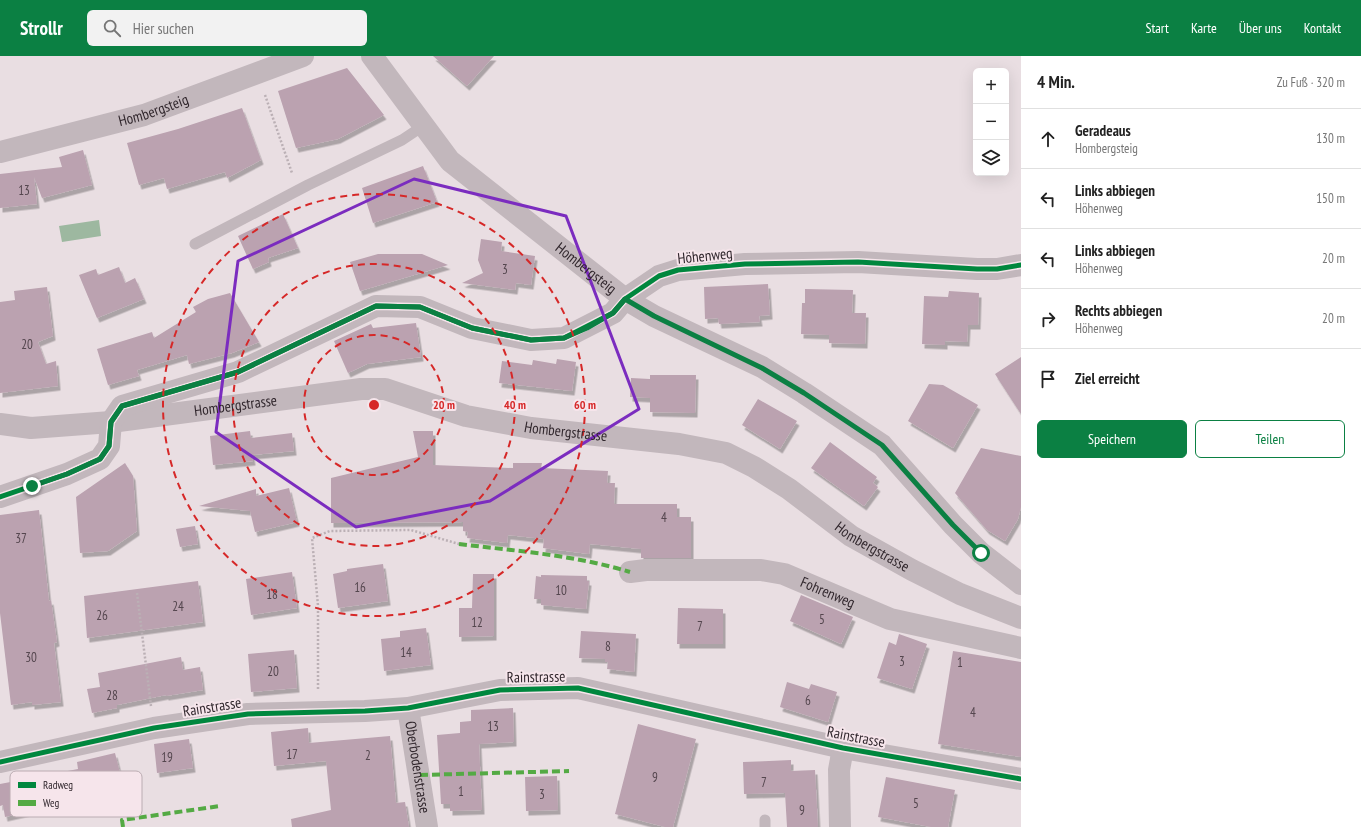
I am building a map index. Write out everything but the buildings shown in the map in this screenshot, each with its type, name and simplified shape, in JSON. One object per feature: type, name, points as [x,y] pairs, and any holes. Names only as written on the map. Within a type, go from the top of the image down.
[{"type":"street","name":"Hombergsteig","points":[[0,152],[144,115],[303,56]]},
{"type":"street","name":"Hombergsteig","points":[[372,56],[450,162],[625,299],[654,316],[762,368],[804,393],[882,445],[953,525],[981,553],[1021,584]]},
{"type":"street","name":"Höhenweg","points":[[111,422],[122,406],[238,372],[376,306],[420,307],[472,328],[531,340],[564,338],[587,328],[613,313],[625,299],[659,276],[678,270],[737,264],[858,262],[977,269],[997,269],[1021,265]]},
{"type":"street","name":"Hombergstrasse","points":[[0,424],[31,428],[111,422],[361,389],[385,389],[466,416],[531,428],[679,444],[726,454],[754,467],[789,489],[852,536],[912,570],[960,594],[1021,618]]},
{"type":"street","points":[[0,497],[67,474],[100,459],[109,446],[111,422]]},
{"type":"street","name":"Fohrenweg","points":[[630,572],[646,570],[761,570],[784,574],[890,619],[1021,648]]},
{"type":"street","name":"Rainstrasse","points":[[0,762],[154,728],[248,714],[365,711],[408,708],[500,690],[578,688],[843,748],[1021,779]]},
{"type":"street","name":"Oberbodenstrasse","points":[[408,708],[427,827]]},
{"type":"street","points":[[840,827],[839,770],[843,748]]},
{"type":"lane","points":[[195,244],[308,185],[402,140],[424,126]]},
{"type":"path","points":[[258,72],[291,172]]},
{"type":"path","points":[[318,691],[318,606],[312,538],[330,531],[411,530],[459,544]]},
{"type":"path","points":[[137,593],[154,728]]},
{"type":"highlighted area","points":[[414,179],[566,216],[639,409],[490,501],[356,527],[216,432],[238,261]]},
{"type":"shaded area","points":[[99,220],[101,236],[62,242],[59,226]]},
{"type":"marked path","points":[[459,544],[524,551],[588,561],[630,572]]},
{"type":"marked path","points":[[420,775],[569,771]]},
{"type":"marked path","points":[[123,827],[122,820],[220,806]]},
{"type":"cycle path","points":[[0,497],[67,474],[100,459],[109,446],[111,422],[122,406],[238,372],[376,306],[420,307],[472,328],[531,340],[564,338],[613,313],[625,299],[659,276],[678,270],[745,264],[858,262],[977,269],[997,269],[1021,265]]},
{"type":"cycle path","points":[[0,762],[154,728],[248,714],[365,711],[408,708],[500,690],[578,688],[843,748],[1021,779]]},
{"type":"route","points":[[32,486],[67,474],[100,459],[109,446],[111,422],[122,406],[238,372],[376,306],[420,307],[472,328],[531,340],[564,338],[587,328],[613,313],[625,299],[654,316],[762,368],[804,393],[882,445],[953,525],[981,553]]}]
